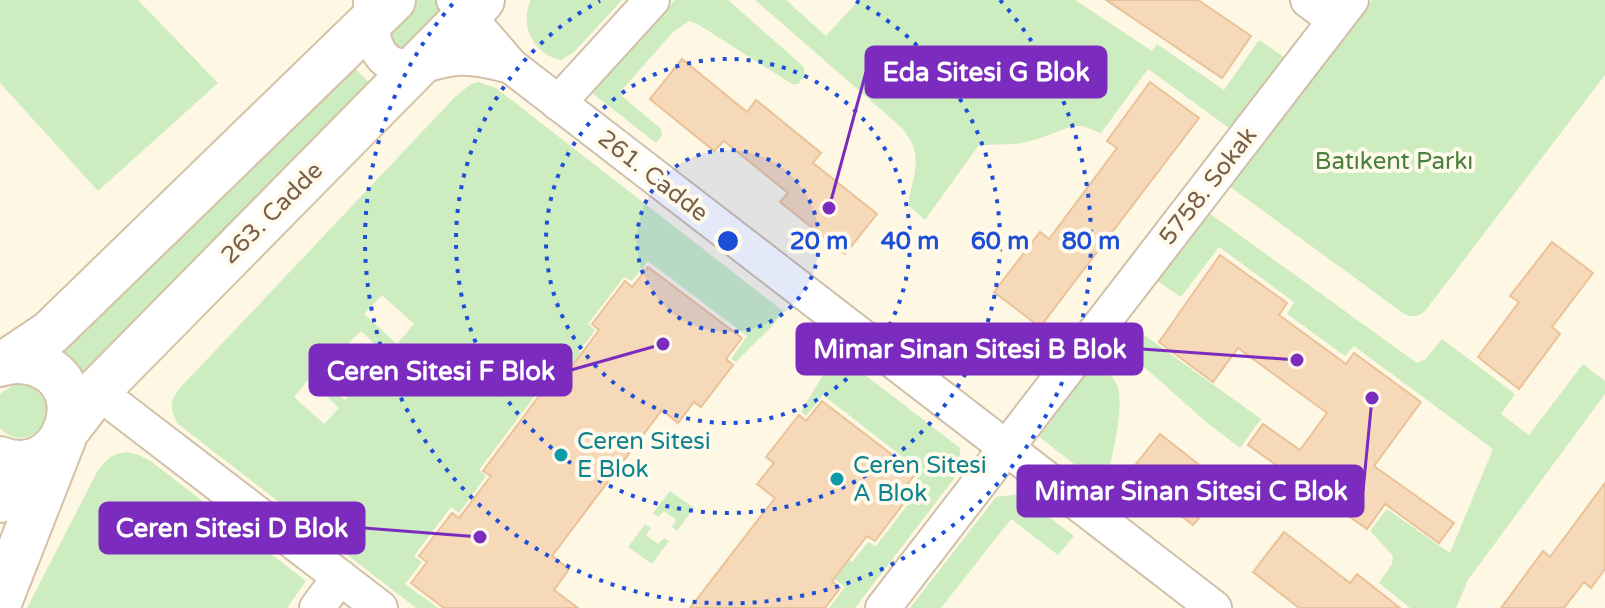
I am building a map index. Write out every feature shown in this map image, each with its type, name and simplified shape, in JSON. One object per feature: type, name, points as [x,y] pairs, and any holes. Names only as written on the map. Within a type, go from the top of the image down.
[{"type":"main road","name":"263. Cadde","points":[[0,600],[65,434],[97,391],[417,66],[468,5]]},
{"type":"main road","points":[[4,363],[50,333],[378,7]]},
{"type":"main road","points":[[0,459],[24,463],[40,459],[53,450],[70,422],[66,390],[57,377],[43,366],[26,361],[4,363]]},
{"type":"main road","points":[[0,483],[0,500]]},
{"type":"street","points":[[558,103],[652,0]]},
{"type":"street","points":[[1308,0],[1343,10]]},
{"type":"street","name":"261. Cadde","points":[[468,5],[511,66],[1214,608]]},
{"type":"street","name":"261. Cadde","points":[[378,7],[371,33],[380,54],[389,62],[417,66],[455,58],[472,58],[511,66]]},
{"type":"street","name":"5758. Sokak","points":[[883,608],[1343,10]]},
{"type":"street","points":[[97,391],[380,608]]},
{"type":"street","points":[[317,608],[340,577]]},
{"type":"green space","points":[[0,0],[138,0],[218,83],[98,191],[0,83]]},
{"type":"green space","points":[[418,0],[439,0],[442,13],[404,52],[394,51],[387,36]]},
{"type":"green space","points":[[531,0],[622,0],[574,52],[561,60],[543,52],[531,37],[527,19]]},
{"type":"green space","points":[[675,0],[728,0],[804,67],[805,76],[798,84],[792,84],[689,21],[673,32],[621,91],[622,96],[661,129],[662,135],[656,143],[591,92]]},
{"type":"green space","points":[[755,0],[786,0],[826,36],[859,0],[1075,0],[1152,51],[1157,44],[1224,90],[1259,40],[1284,57],[1229,128],[1148,69],[1101,133],[1073,126],[1017,144],[979,145],[925,220],[909,206],[916,162],[909,137]]},
{"type":"green space","name":"Batıkent Parkı","points":[[1372,0],[1605,0],[1605,75],[1425,311],[1414,316],[1403,313],[1229,186]]},
{"type":"green space","points":[[347,61],[375,88],[87,372],[80,374],[60,363],[60,346]]},
{"type":"green space","points":[[479,82],[496,88],[783,311],[736,362],[731,359],[747,336],[648,261],[632,281],[624,277],[588,324],[595,330],[579,352],[593,363],[575,387],[553,372],[479,470],[486,476],[459,513],[451,507],[414,556],[422,562],[405,584],[438,608],[416,608],[178,424],[172,406],[179,389],[455,97],[471,84]],"holes":[[[382,295],[414,324],[397,344],[364,314]],[[361,331],[386,355],[371,373],[345,347]],[[332,353],[364,380],[345,400],[314,374]],[[309,379],[339,408],[324,424],[294,397]]]},
{"type":"green space","points":[[1209,213],[1417,363],[1426,359],[1442,339],[1515,394],[1501,414],[1529,435],[1583,364],[1605,381],[1605,394],[1468,580],[1456,608],[1410,608],[1379,583],[1392,564],[1393,556],[1370,531],[1387,509],[1450,553],[1493,449],[1354,346],[1345,356],[1287,314],[1294,302],[1219,247],[1181,297],[1157,281]]},
{"type":"green space","points":[[1126,322],[1261,419],[1240,448],[1206,422],[1113,339]]},
{"type":"green space","points":[[838,354],[960,448],[960,471],[855,608],[829,608],[845,587],[824,571],[838,551],[852,562],[868,542],[876,546],[912,499],[905,494],[922,472],[823,395],[806,416],[801,412]]},
{"type":"green space","points":[[1098,358],[1117,385],[1120,407],[1105,488],[1038,436]]},
{"type":"green space","points":[[22,384],[38,392],[46,402],[47,413],[43,424],[25,438],[13,436],[0,428],[0,394],[13,385]]},
{"type":"green space","points":[[127,452],[152,462],[306,581],[287,608],[27,608],[97,472],[110,458]]},
{"type":"green space","points":[[670,491],[694,508],[677,531],[672,527],[676,520],[664,511],[658,517],[653,513]]},
{"type":"green space","points":[[1019,494],[1074,536],[1058,555],[1011,519],[941,608],[910,608],[996,497]]},
{"type":"green space","points":[[645,524],[651,528],[646,535],[658,544],[664,538],[669,541],[652,564],[628,547]]},
{"type":"building","points":[[1106,0],[1198,0],[1251,36],[1222,78]]},
{"type":"building","points":[[682,59],[747,112],[756,100],[821,153],[813,163],[877,214],[845,254],[780,202],[788,193],[724,141],[714,151],[650,99]]},
{"type":"building","points":[[1150,82],[1199,118],[1040,327],[994,292],[1040,232],[1049,239],[1117,148],[1107,141]]},
{"type":"building","points":[[1552,242],[1593,273],[1552,327],[1560,334],[1519,389],[1478,357],[1519,302],[1510,296]]},
{"type":"building","points":[[1220,255],[1287,303],[1279,315],[1346,364],[1354,353],[1421,402],[1374,466],[1454,523],[1439,543],[1385,504],[1367,529],[1248,445],[1263,424],[1300,450],[1327,413],[1238,348],[1213,382],[1159,342]]},
{"type":"building","points":[[648,267],[742,338],[726,359],[733,365],[701,407],[694,402],[678,423],[662,410],[552,556],[569,569],[554,590],[578,608],[444,608],[411,583],[427,562],[419,556],[452,513],[459,518],[491,476],[483,471],[554,376],[561,381],[599,330],[592,324],[625,281],[632,287]]},
{"type":"building","points":[[822,401],[916,473],[900,494],[907,499],[875,541],[867,536],[832,581],[840,588],[825,608],[690,608],[775,498],[757,484],[774,463],[766,457],[799,415],[806,421]]},
{"type":"building","points":[[1160,434],[1226,486],[1193,525],[1128,474]]},
{"type":"building","points":[[1605,483],[1605,569],[1591,588],[1584,582],[1564,608],[1501,608],[1543,551],[1550,557]]},
{"type":"building","points":[[1284,532],[1350,583],[1357,574],[1400,608],[1299,608],[1253,572]]},
{"type":"place","name":"Eda Sitesi G Blok","points":[[829,208]]},
{"type":"place","name":"Ceren Sitesi F Blok","points":[[663,344]]},
{"type":"place","name":"Mimar Sinan Sitesi B Blok","points":[[1297,360]]},
{"type":"place","name":"Mimar Sinan Sitesi C Blok","points":[[1372,398]]},
{"type":"place","name":"Ceren Sitesi E Blok","points":[[561,455]]},
{"type":"place","name":"Ceren Sitesi A Blok","points":[[837,479]]},
{"type":"place","name":"Ceren Sitesi D Blok","points":[[480,537]]}]
